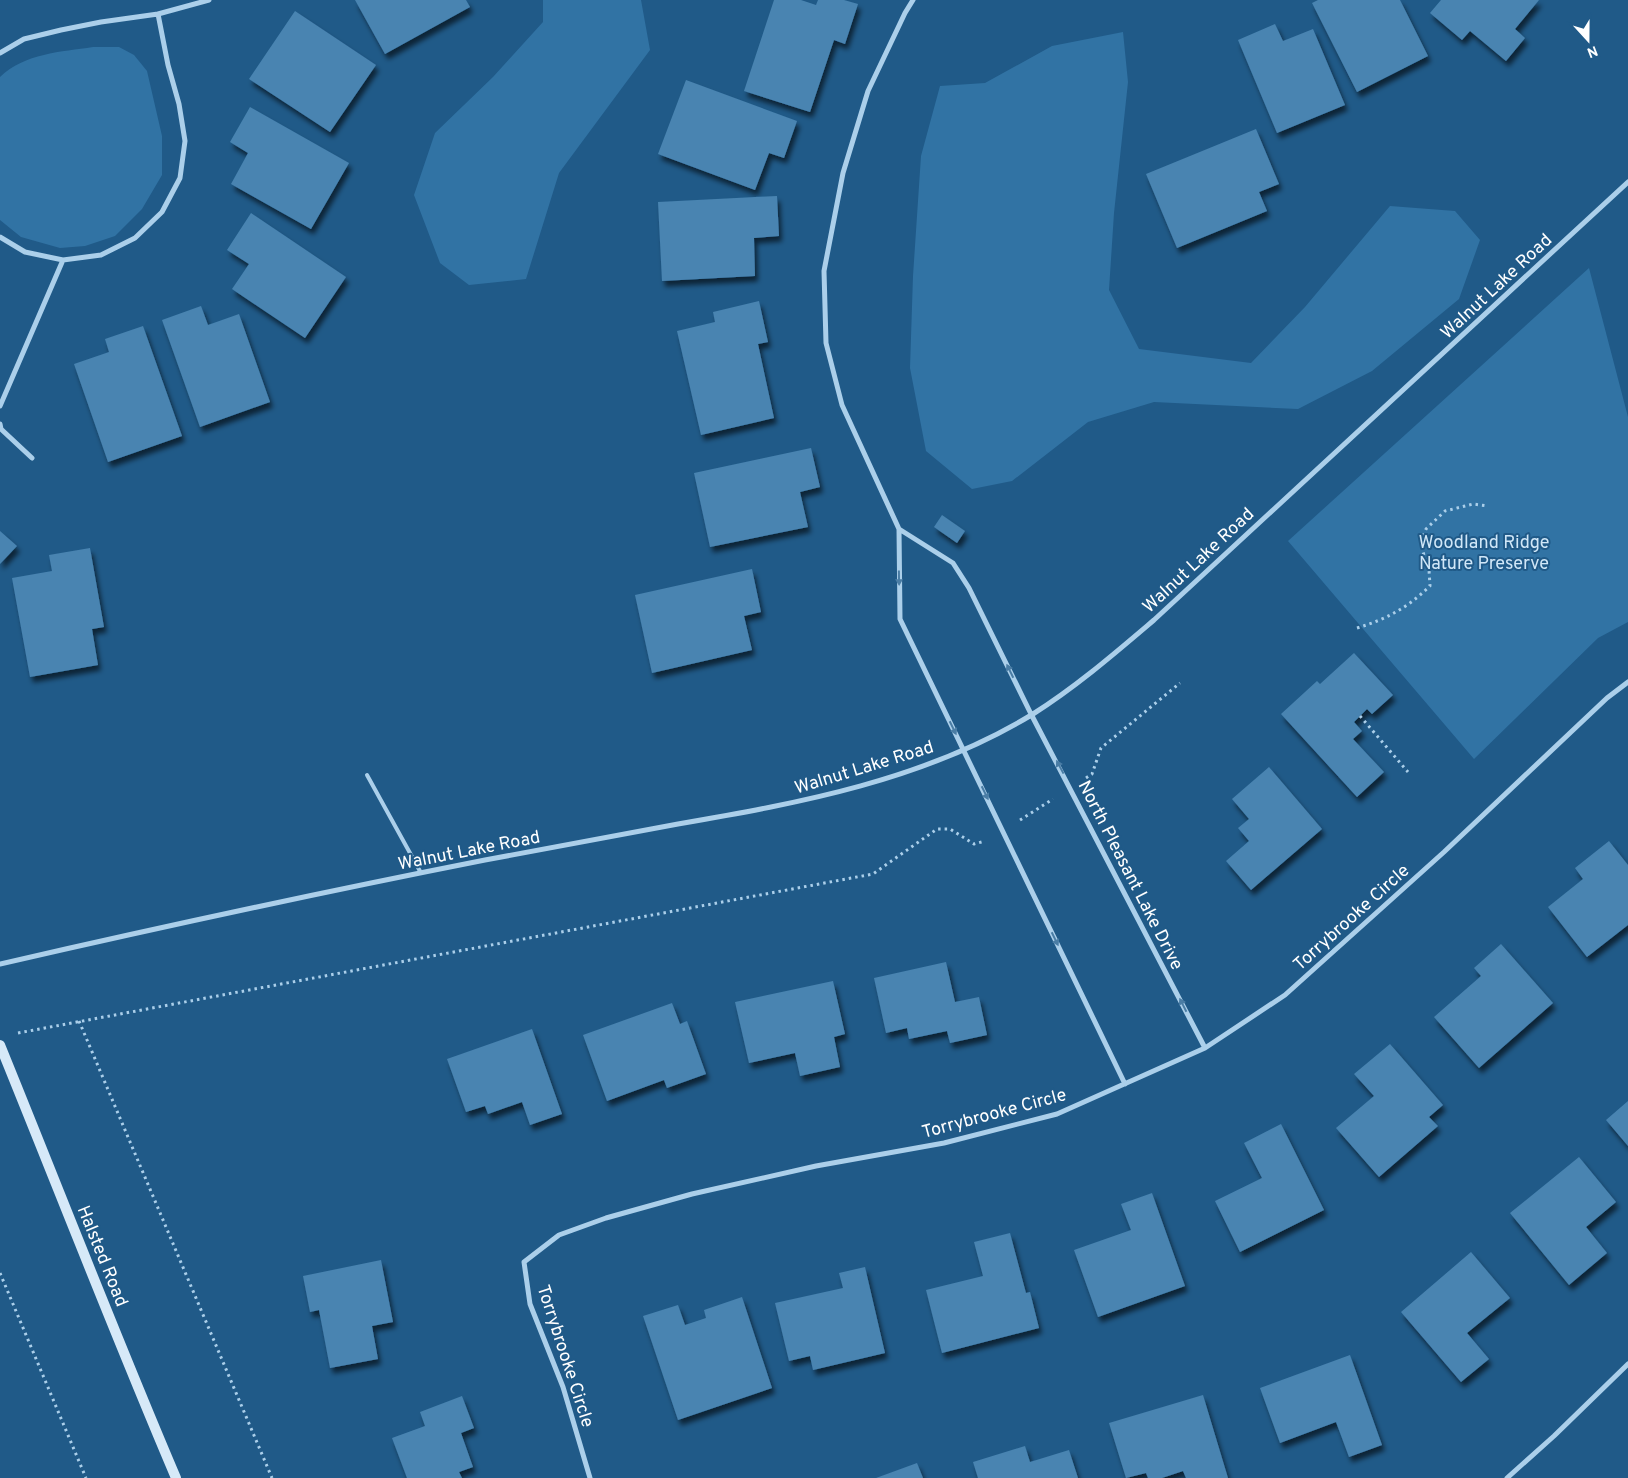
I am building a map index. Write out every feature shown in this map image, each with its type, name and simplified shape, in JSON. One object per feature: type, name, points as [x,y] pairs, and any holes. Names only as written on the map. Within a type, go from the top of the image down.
[{"type":"street","points":[[0,53],[24,39],[100,22],[158,14],[209,0]]},
{"type":"street","points":[[913,0],[905,12],[868,90],[843,174],[824,271],[826,344],[842,404],[899,529],[900,619],[1125,1084]]},
{"type":"street","points":[[0,237],[25,252],[63,260],[101,255],[135,238],[162,212],[180,178],[185,141],[179,104],[168,64],[158,14]]},
{"type":"street","name":"Walnut Lake Road","points":[[0,964],[421,873],[752,811],[840,792],[915,769],[963,749],[1031,714],[1090,674],[1154,620],[1628,182]]},
{"type":"street","points":[[0,406],[63,260]]},
{"type":"street","points":[[0,424],[1,429],[32,458]]},
{"type":"street","name":"North Pleasant Lake Drive","points":[[899,529],[953,563],[969,588],[1031,714],[1205,1048]]},
{"type":"street","name":"Torrybrooke Circle","points":[[590,1478],[563,1387],[530,1304],[524,1262],[559,1235],[606,1218],[692,1194],[816,1166],[944,1143],[1057,1114],[1205,1048],[1285,995],[1444,852],[1607,698],[1628,682]]},
{"type":"street","name":"Halsted Road","points":[[0,1046],[176,1478]]},
{"type":"street","points":[[1507,1478],[1554,1436],[1628,1364]]},
{"type":"lane","points":[[367,775],[421,873]]},
{"type":"path","points":[[1357,628],[1394,614],[1430,586],[1429,570],[1423,552],[1422,539],[1426,529],[1445,511],[1473,504],[1488,506]]},
{"type":"path","points":[[36,1030],[873,874],[936,829],[950,829],[974,844],[982,843],[1092,774],[1100,748],[1180,683]]},
{"type":"path","points":[[1360,716],[1408,772]]},
{"type":"path","points":[[79,1021],[272,1478]]},
{"type":"path","points":[[0,1273],[86,1478]]},
{"type":"green space","points":[[543,0],[641,0],[650,50],[559,173],[526,279],[469,285],[440,263],[414,195],[435,133],[493,77],[543,22]]},
{"type":"green space","points":[[1123,32],[1128,82],[1114,213],[1109,290],[1139,349],[1251,363],[1305,307],[1390,206],[1455,211],[1480,240],[1459,299],[1372,371],[1298,409],[1154,402],[1088,422],[1012,481],[972,489],[926,451],[910,368],[913,276],[921,156],[940,86],[985,83],[1052,46]]},
{"type":"green space","points":[[93,47],[119,47],[134,55],[147,71],[162,136],[162,175],[142,209],[115,236],[85,246],[60,248],[21,237],[0,220],[0,77],[10,69],[32,58],[56,52]]},
{"type":"green space","name":"Woodland Ridge Nature Preserve","points":[[1589,268],[1628,417],[1628,622],[1598,638],[1474,759],[1288,541]]},
{"type":"building","points":[[355,0],[466,0],[470,7],[385,54]]},
{"type":"building","points":[[774,0],[801,0],[816,5],[818,0],[844,0],[858,4],[845,44],[834,40],[810,112],[744,91]]},
{"type":"building","points":[[1318,0],[1400,0],[1428,56],[1357,92],[1312,3]]},
{"type":"building","points":[[1441,0],[1539,0],[1515,29],[1525,38],[1506,61],[1470,31],[1462,40],[1430,13]]},
{"type":"building","points":[[295,11],[376,65],[330,132],[249,79]]},
{"type":"building","points":[[1275,24],[1283,41],[1313,29],[1345,105],[1277,133],[1238,40]]},
{"type":"building","points":[[686,80],[797,121],[784,158],[769,153],[755,190],[658,154]]},
{"type":"building","points":[[250,107],[349,163],[311,229],[231,184],[248,153],[230,142]]},
{"type":"building","points":[[1256,129],[1279,184],[1259,192],[1267,211],[1177,248],[1146,174]]},
{"type":"building","points":[[777,196],[779,236],[754,238],[755,276],[662,281],[658,202]]},
{"type":"building","points":[[251,213],[346,277],[305,338],[232,289],[249,264],[227,250]]},
{"type":"building","points":[[759,301],[768,342],[758,344],[774,418],[701,435],[677,331],[715,322],[713,312]]},
{"type":"building","points":[[201,306],[208,325],[239,314],[270,402],[200,427],[162,320]]},
{"type":"building","points":[[143,326],[182,436],[108,462],[74,364],[109,352],[105,339]]},
{"type":"building","points":[[811,448],[820,487],[800,492],[808,527],[710,547],[694,473]]},
{"type":"building","points":[[942,515],[965,531],[957,543],[934,527]]},
{"type":"building","points":[[0,531],[17,546],[0,564]]},
{"type":"building","points":[[90,548],[104,627],[92,629],[98,665],[30,677],[12,578],[52,571],[49,555]]},
{"type":"building","points":[[752,569],[761,612],[744,616],[752,650],[652,673],[635,595]]},
{"type":"building","points":[[1354,653],[1393,695],[1372,714],[1367,709],[1354,722],[1362,731],[1353,739],[1384,772],[1357,797],[1281,714],[1317,681],[1320,684]]},
{"type":"building","points":[[1269,767],[1322,829],[1251,890],[1226,861],[1249,841],[1238,828],[1249,819],[1232,799]]},
{"type":"building","points":[[1609,841],[1628,865],[1628,925],[1587,957],[1548,907],[1583,879],[1575,868]]},
{"type":"building","points":[[1501,944],[1553,1003],[1479,1068],[1434,1017],[1481,976],[1474,968]]},
{"type":"building","points":[[946,962],[955,1002],[979,997],[987,1035],[950,1043],[947,1031],[909,1039],[907,1028],[886,1033],[874,978]]},
{"type":"building","points":[[833,981],[845,1034],[834,1037],[840,1067],[800,1076],[795,1053],[749,1063],[735,1002]]},
{"type":"building","points":[[672,1003],[680,1024],[687,1021],[706,1074],[667,1088],[664,1080],[607,1101],[583,1035]]},
{"type":"building","points":[[532,1029],[562,1114],[530,1125],[522,1102],[488,1114],[485,1106],[466,1112],[447,1059]]},
{"type":"building","points":[[1390,1044],[1443,1105],[1429,1117],[1438,1126],[1379,1177],[1336,1128],[1374,1096],[1354,1074]]},
{"type":"building","points":[[1628,1101],[1628,1146],[1606,1120]]},
{"type":"building","points":[[1281,1124],[1324,1210],[1240,1252],[1215,1201],[1262,1178],[1244,1143]]},
{"type":"building","points":[[1579,1157],[1616,1202],[1586,1227],[1607,1253],[1569,1285],[1510,1213]]},
{"type":"building","points":[[1152,1193],[1185,1286],[1098,1317],[1074,1250],[1131,1230],[1121,1204]]},
{"type":"building","points":[[1010,1233],[1026,1293],[1030,1292],[1039,1328],[942,1353],[926,1290],[983,1276],[974,1242]]},
{"type":"building","points":[[1471,1252],[1510,1298],[1467,1333],[1489,1359],[1461,1382],[1401,1312]]},
{"type":"building","points":[[381,1260],[393,1322],[372,1326],[378,1359],[330,1368],[319,1310],[310,1312],[303,1276]]},
{"type":"building","points":[[865,1267],[885,1353],[813,1370],[810,1356],[789,1361],[775,1303],[843,1288],[839,1273]]},
{"type":"building","points":[[742,1297],[772,1388],[678,1420],[643,1316],[678,1305],[685,1325],[706,1318],[704,1310]]},
{"type":"building","points":[[1350,1355],[1382,1445],[1349,1457],[1336,1422],[1280,1443],[1260,1388]]},
{"type":"building","points":[[1203,1395],[1228,1478],[1186,1478],[1183,1471],[1162,1478],[1148,1478],[1146,1473],[1126,1478],[1109,1423]]},
{"type":"building","points":[[462,1396],[474,1428],[461,1433],[473,1467],[459,1472],[462,1478],[407,1478],[392,1438],[425,1426],[420,1412]]},
{"type":"building","points":[[1025,1446],[1030,1462],[1069,1450],[1078,1478],[978,1478],[973,1462]]},
{"type":"building","points":[[917,1463],[923,1478],[876,1478]]}]
